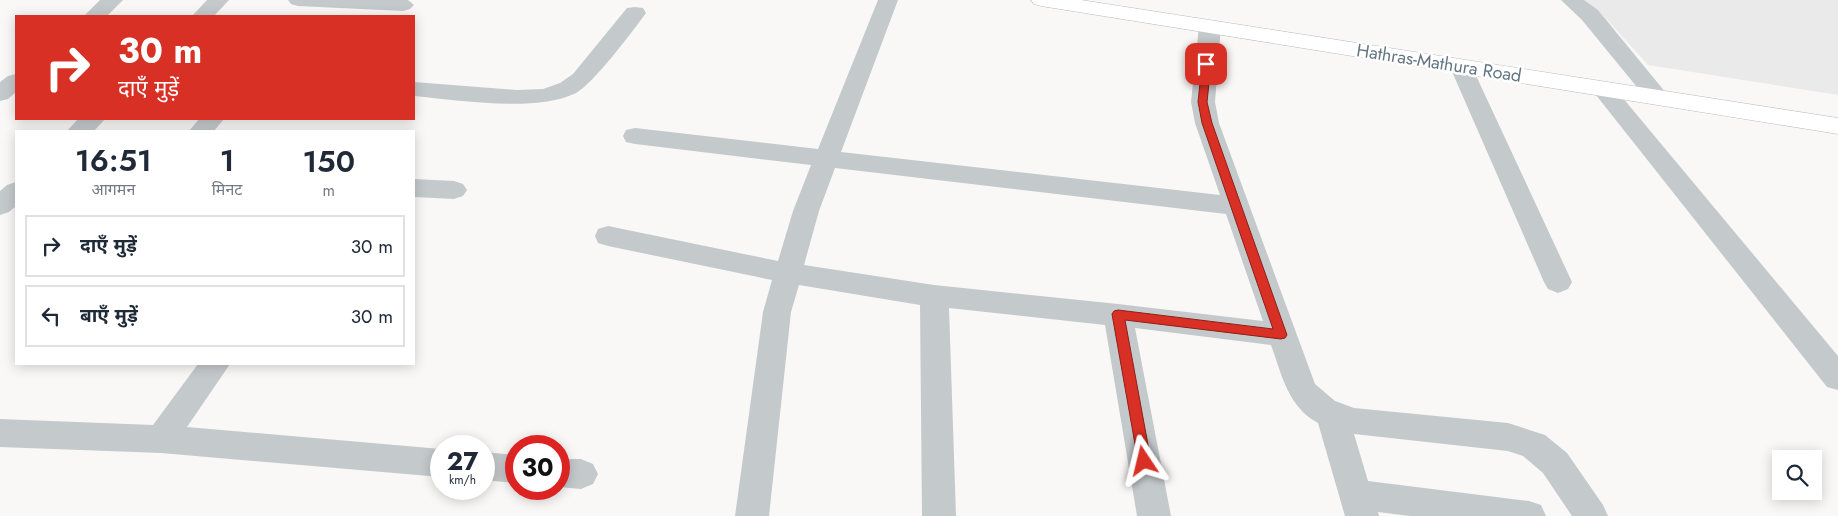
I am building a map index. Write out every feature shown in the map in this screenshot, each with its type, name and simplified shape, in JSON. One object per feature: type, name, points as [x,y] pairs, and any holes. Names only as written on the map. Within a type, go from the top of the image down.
[{"type":"highway","name":"Hathras-Mathura Road","points":[[1041,0],[1658,98],[1832,128]]},
{"type":"street","points":[[95,15],[113,0]]},
{"type":"street","points":[[203,15],[219,0]]},
{"type":"street","points":[[298,0],[403,5]]},
{"type":"street","points":[[752,516],[777,312],[806,211],[888,0]]},
{"type":"street","points":[[1571,0],[1590,15],[1658,98]]},
{"type":"street","points":[[415,89],[517,97],[545,96],[568,88],[581,79],[635,14]]},
{"type":"street","points":[[1210,26],[1203,102],[1207,123],[1302,390],[1313,404],[1332,415],[1354,421],[1508,437],[1534,445],[1555,463],[1591,516]]},
{"type":"street","points":[[1461,67],[1558,282]]},
{"type":"street","points":[[0,94],[15,82]]},
{"type":"street","points":[[1604,90],[1838,378]]},
{"type":"street","points":[[80,130],[92,120]]},
{"type":"street","points":[[202,130],[211,120]]},
{"type":"street","points":[[634,136],[1236,206]]},
{"type":"street","points":[[415,188],[454,190]]},
{"type":"street","points":[[0,206],[15,191]]},
{"type":"street","points":[[608,236],[788,273],[934,296],[1118,314],[1281,335]]},
{"type":"street","points":[[934,296],[939,516]]},
{"type":"street","points":[[1118,314],[1154,516]]},
{"type":"street","points":[[161,440],[214,365]]},
{"type":"street","points":[[1332,415],[1359,505],[1520,515]]},
{"type":"street","points":[[0,433],[161,440],[430,462]]},
{"type":"shaded area","points":[[1584,0],[1838,0],[1838,95],[1648,65],[1599,11]]},
{"type":"route","points":[[1144,461],[1118,314],[1281,335],[1207,123],[1203,102],[1206,64]]}]
